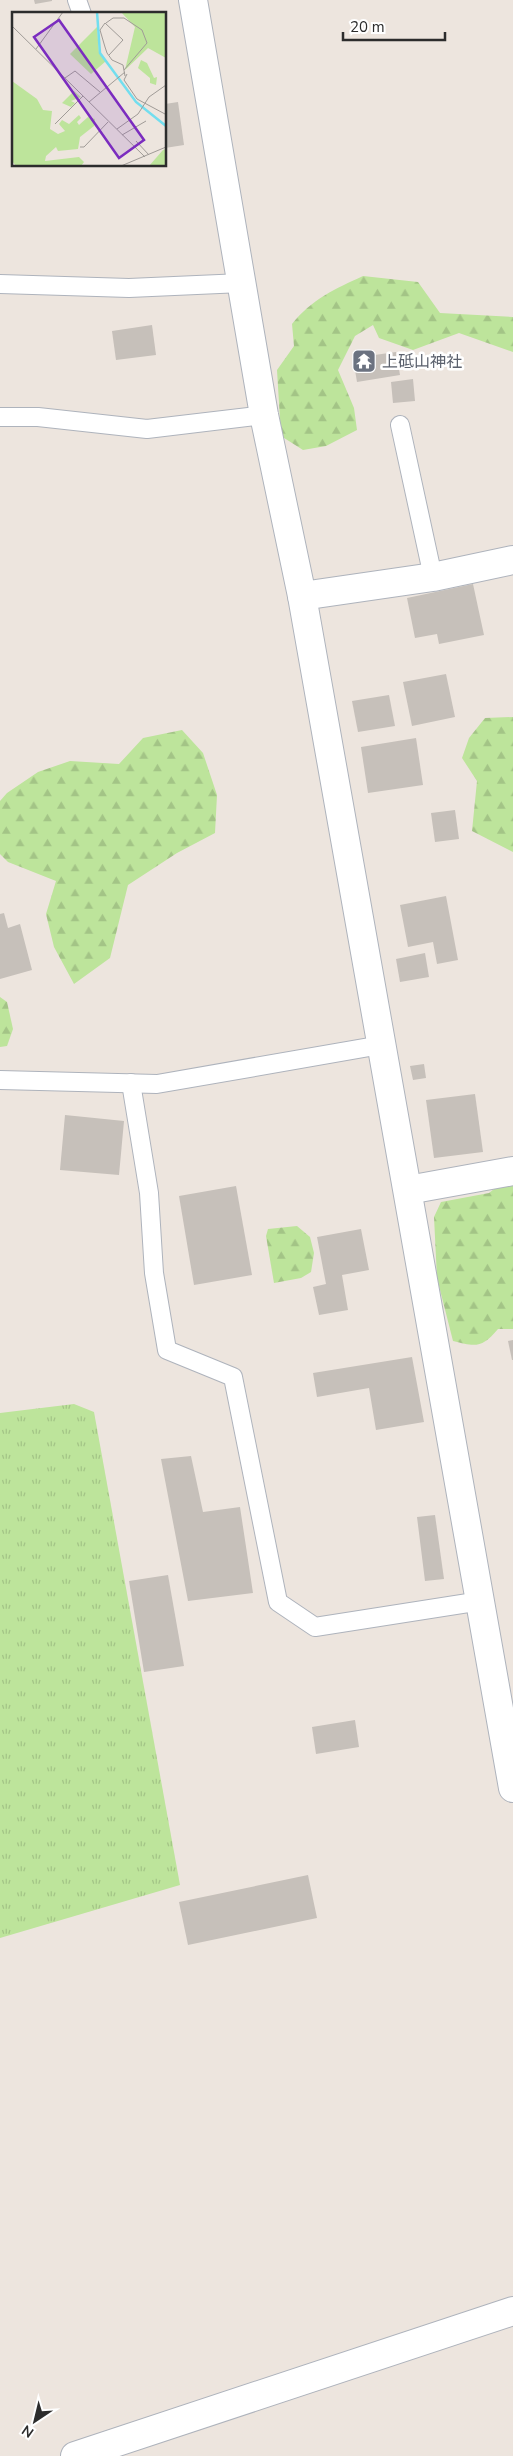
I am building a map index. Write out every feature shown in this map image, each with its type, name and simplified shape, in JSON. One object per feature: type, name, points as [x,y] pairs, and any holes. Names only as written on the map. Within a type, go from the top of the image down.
[{"type":"street","points":[[193,0],[264,415],[302,596],[513,1788]]},
{"type":"street","points":[[302,596],[433,577],[513,560]]},
{"type":"street","points":[[408,1190],[513,1171]]},
{"type":"street","points":[[75,2456],[513,2310]]},
{"type":"lane","points":[[77,0],[81,12]]},
{"type":"lane","points":[[0,284],[129,288],[242,283]]},
{"type":"lane","points":[[0,417],[38,417],[147,429],[264,415]]},
{"type":"lane","points":[[400,425],[433,577]]},
{"type":"lane","points":[[0,1080],[157,1084],[381,1045]]},
{"type":"lane","points":[[131,1084],[149,1193],[154,1274],[167,1350],[233,1377],[278,1602],[315,1627],[481,1601]]},
{"type":"green space","points":[[363,276],[418,282],[440,313],[513,317],[513,352],[459,333],[413,350],[379,338],[373,325],[355,336],[338,370],[354,408],[357,430],[326,446],[303,450],[281,436],[277,370],[294,346],[292,324],[316,301]]},
{"type":"green space","points":[[513,717],[513,852],[472,831],[477,781],[462,758],[469,738],[485,718]]},
{"type":"green space","points":[[182,730],[203,753],[217,795],[215,833],[177,853],[128,885],[110,958],[74,984],[54,947],[46,914],[56,881],[8,862],[0,854],[0,801],[7,793],[38,772],[70,761],[119,764],[143,738]]},
{"type":"green space","points":[[0,997],[7,1002],[13,1029],[7,1046],[0,1047]]},
{"type":"green space","points":[[509,1177],[513,1177],[513,1329],[498,1329],[483,1343],[473,1345],[453,1341],[437,1278],[434,1217],[441,1202],[489,1193]]},
{"type":"green space","points":[[297,1226],[310,1237],[314,1253],[311,1272],[301,1278],[274,1283],[266,1236],[268,1229]]},
{"type":"green space","points":[[74,1404],[94,1412],[180,1885],[0,1938],[0,1413]]},
{"type":"building","points":[[34,0],[52,0],[52,1],[35,4]]},
{"type":"building","points":[[178,102],[184,145],[166,148],[166,104]]},
{"type":"building","points":[[152,325],[156,355],[116,360],[112,331]]},
{"type":"building","points":[[396,352],[400,375],[357,382],[353,358]]},
{"type":"building","points":[[413,379],[415,401],[393,403],[391,382]]},
{"type":"building","points":[[473,584],[484,635],[439,644],[437,634],[415,638],[407,598]]},
{"type":"building","points":[[446,674],[455,717],[412,726],[403,682]]},
{"type":"building","points":[[389,695],[395,726],[358,732],[352,701]]},
{"type":"building","points":[[416,738],[423,785],[368,793],[361,747]]},
{"type":"building","points":[[455,810],[459,839],[435,842],[431,813]]},
{"type":"building","points":[[446,896],[458,960],[437,964],[433,942],[408,947],[400,905]]},
{"type":"building","points":[[4,913],[8,928],[20,924],[32,970],[0,979],[0,914]]},
{"type":"building","points":[[425,953],[429,977],[400,982],[396,959]]},
{"type":"building","points":[[424,1064],[426,1078],[413,1080],[410,1066]]},
{"type":"building","points":[[475,1094],[483,1152],[434,1158],[426,1100]]},
{"type":"building","points":[[65,1115],[124,1121],[119,1175],[60,1170]]},
{"type":"building","points":[[236,1186],[252,1275],[194,1285],[179,1196]]},
{"type":"building","points":[[361,1229],[369,1270],[342,1275],[348,1310],[319,1315],[313,1287],[326,1284],[317,1237]]},
{"type":"building","points":[[513,1340],[513,1360],[512,1360],[508,1341]]},
{"type":"building","points":[[412,1357],[424,1422],[376,1430],[369,1388],[317,1397],[313,1373]]},
{"type":"building","points":[[191,1456],[203,1512],[240,1507],[253,1593],[188,1601],[161,1459]]},
{"type":"building","points":[[435,1515],[444,1579],[425,1581],[417,1517]]},
{"type":"building","points":[[168,1575],[184,1666],[144,1672],[129,1581]]},
{"type":"building","points":[[355,1720],[359,1747],[316,1754],[312,1727]]},
{"type":"building","points":[[308,1875],[317,1918],[188,1945],[179,1902]]},
{"type":"place","name":"上砥山神社","points":[[364,361]]}]
